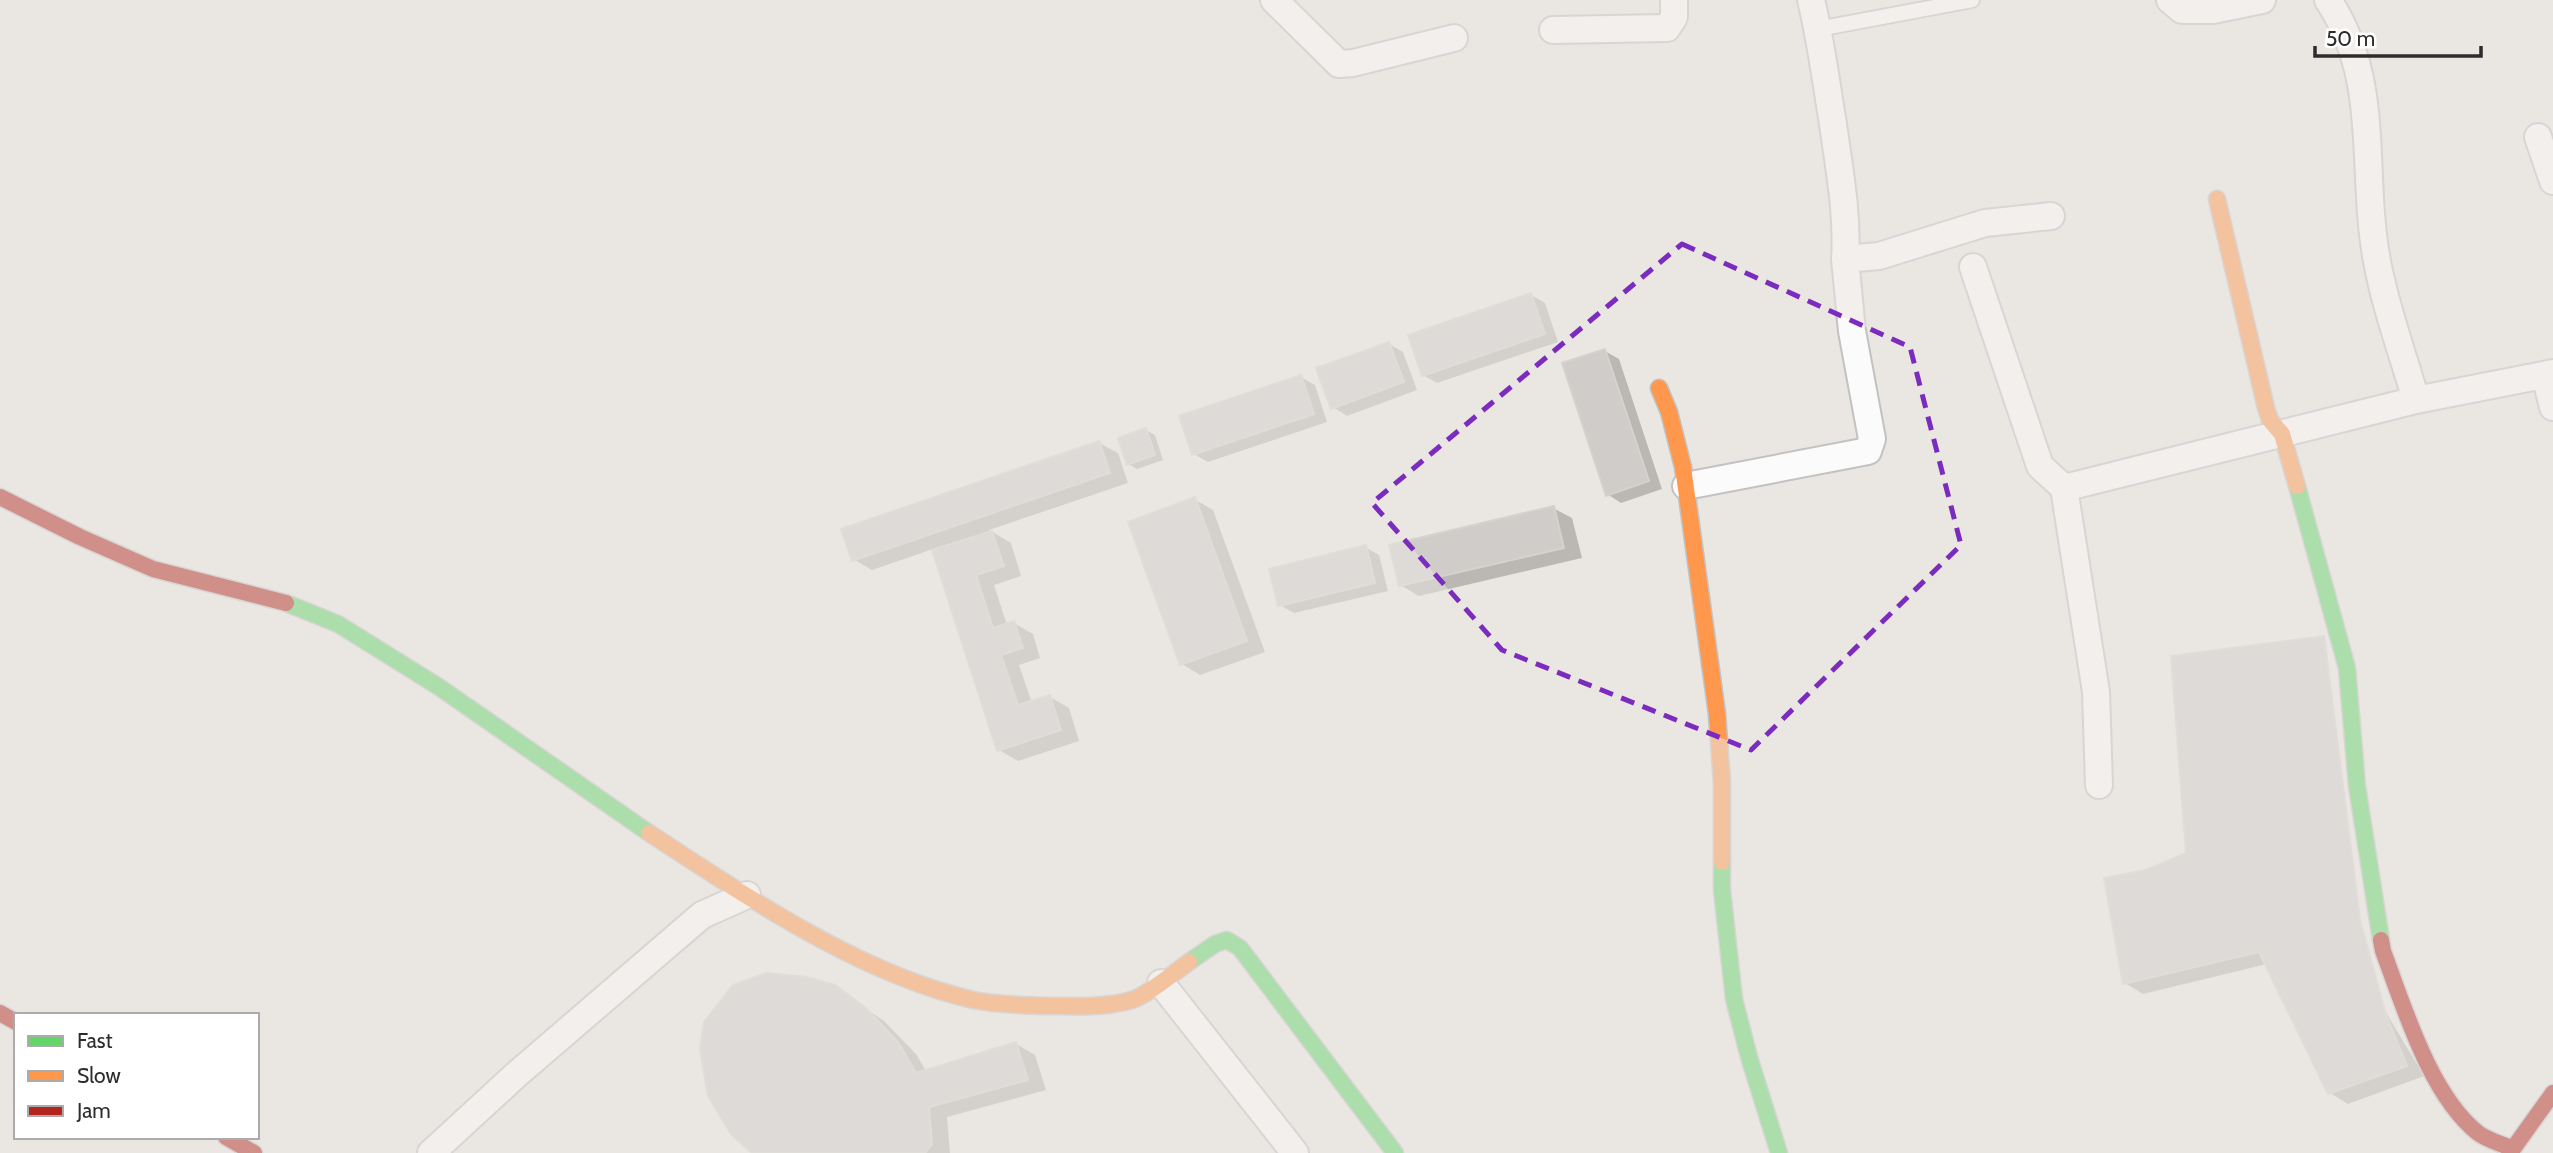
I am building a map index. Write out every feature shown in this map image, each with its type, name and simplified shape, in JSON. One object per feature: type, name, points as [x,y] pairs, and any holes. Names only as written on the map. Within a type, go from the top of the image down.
[{"type":"main road","points":[[2217,199],[2266,408],[2270,420],[2282,434],[2347,668],[2357,786],[2383,951],[2415,1037],[2447,1098],[2479,1134],[2512,1151],[2553,1093]]},
{"type":"main road","points":[[1658,388],[1669,412],[1686,486],[1717,715],[1722,783],[1722,890],[1734,999],[1779,1153]]},
{"type":"main road","points":[[0,497],[80,537],[153,569],[274,598],[338,624],[439,687],[610,807],[710,872],[841,948],[910,980],[974,1000],[1004,1004],[1090,1007],[1135,1000],[1215,944],[1227,940],[1240,948],[1395,1153]]},
{"type":"main road","points":[[230,1139],[254,1153]]},
{"type":"street","points":[[1274,0],[1339,64],[1353,63],[1454,38]]},
{"type":"street","points":[[1553,30],[1667,28],[1674,17],[1674,0]]},
{"type":"street","points":[[1686,486],[1868,451],[1872,439],[1856,363],[1845,259],[1847,235],[1840,169],[1811,0]]},
{"type":"street","points":[[2170,0],[2182,10],[2213,10],[2262,0]]},
{"type":"street","points":[[2328,0],[2337,14],[2357,61],[2365,97],[2370,204],[2377,261],[2416,400]]},
{"type":"street","points":[[2539,137],[2553,181]]},
{"type":"street","points":[[1845,259],[1879,256],[1985,223],[2051,216]]},
{"type":"street","points":[[1973,267],[2040,466],[2064,488],[2096,692],[2099,785]]},
{"type":"street","points":[[2064,488],[2416,400],[2549,374],[2553,407]]},
{"type":"street","points":[[702,915],[710,872]]},
{"type":"street","points":[[430,1153],[517,1074],[702,915],[747,895]]},
{"type":"street","points":[[1161,983],[1295,1153]]},
{"type":"lane","points":[[1818,29],[1972,0]]},
{"type":"highlighted area","points":[[1682,244],[1910,347],[1961,545],[1751,750],[1502,650],[1372,503]]},
{"type":"building","points":[[1531,293],[1545,334],[1422,376],[1408,335]]},
{"type":"building","points":[[1389,342],[1404,382],[1331,409],[1316,368]]},
{"type":"building","points":[[1605,349],[1649,481],[1606,496],[1562,363]]},
{"type":"building","points":[[1301,375],[1314,414],[1192,455],[1179,416]]},
{"type":"building","points":[[1146,428],[1155,455],[1127,465],[1118,438]]},
{"type":"building","points":[[1099,441],[1110,473],[852,561],[841,529]]},
{"type":"building","points":[[1195,497],[1247,641],[1180,665],[1128,522]]},
{"type":"building","points":[[1554,506],[1564,548],[1399,586],[1389,545]]},
{"type":"building","points":[[992,531],[1004,566],[976,575],[993,628],[1014,621],[1023,648],[1001,655],[1018,705],[1050,695],[1061,730],[997,751],[932,550]]},
{"type":"building","points":[[1366,545],[1375,583],[1278,606],[1269,569]]},
{"type":"building","points":[[2324,636],[2360,920],[2386,1015],[2407,1066],[2328,1094],[2259,952],[2123,984],[2104,878],[2146,870],[2186,853],[2171,656]]},
{"type":"building","points":[[766,973],[806,977],[835,985],[866,1008],[898,1042],[916,1073],[1016,1042],[1028,1080],[929,1107],[932,1144],[925,1153],[752,1153],[731,1134],[708,1096],[700,1049],[704,1022],[733,985]]},
{"type":"traffic: fast","points":[[2297,486],[2347,668],[2357,786],[2381,940]]},
{"type":"traffic: fast","points":[[286,603],[338,624],[439,687],[649,833]]},
{"type":"traffic: fast","points":[[1722,862],[1722,890],[1734,999],[1779,1153]]},
{"type":"traffic: fast","points":[[1189,962],[1215,944],[1227,940],[1240,948],[1395,1153]]},
{"type":"traffic: slow","points":[[2217,199],[2266,408],[2270,420],[2282,434],[2297,486]]},
{"type":"traffic: slow","points":[[1659,388],[1669,412],[1683,467],[1717,714],[1722,783],[1722,862]]},
{"type":"traffic: slow","points":[[649,833],[764,907],[846,952],[887,972],[973,1000],[1047,1006],[1121,1003],[1145,994],[1189,962]]},
{"type":"traffic: jam","points":[[0,497],[80,537],[153,569],[286,603]]},
{"type":"traffic: jam","points":[[2381,940],[2420,1049],[2446,1096],[2461,1117],[2478,1133],[2513,1149]]},
{"type":"traffic: jam","points":[[0,1013],[14,1021]]},
{"type":"traffic: jam","points":[[2510,1153],[2553,1093]]},
{"type":"traffic: jam","points":[[230,1139],[254,1153]]}]
